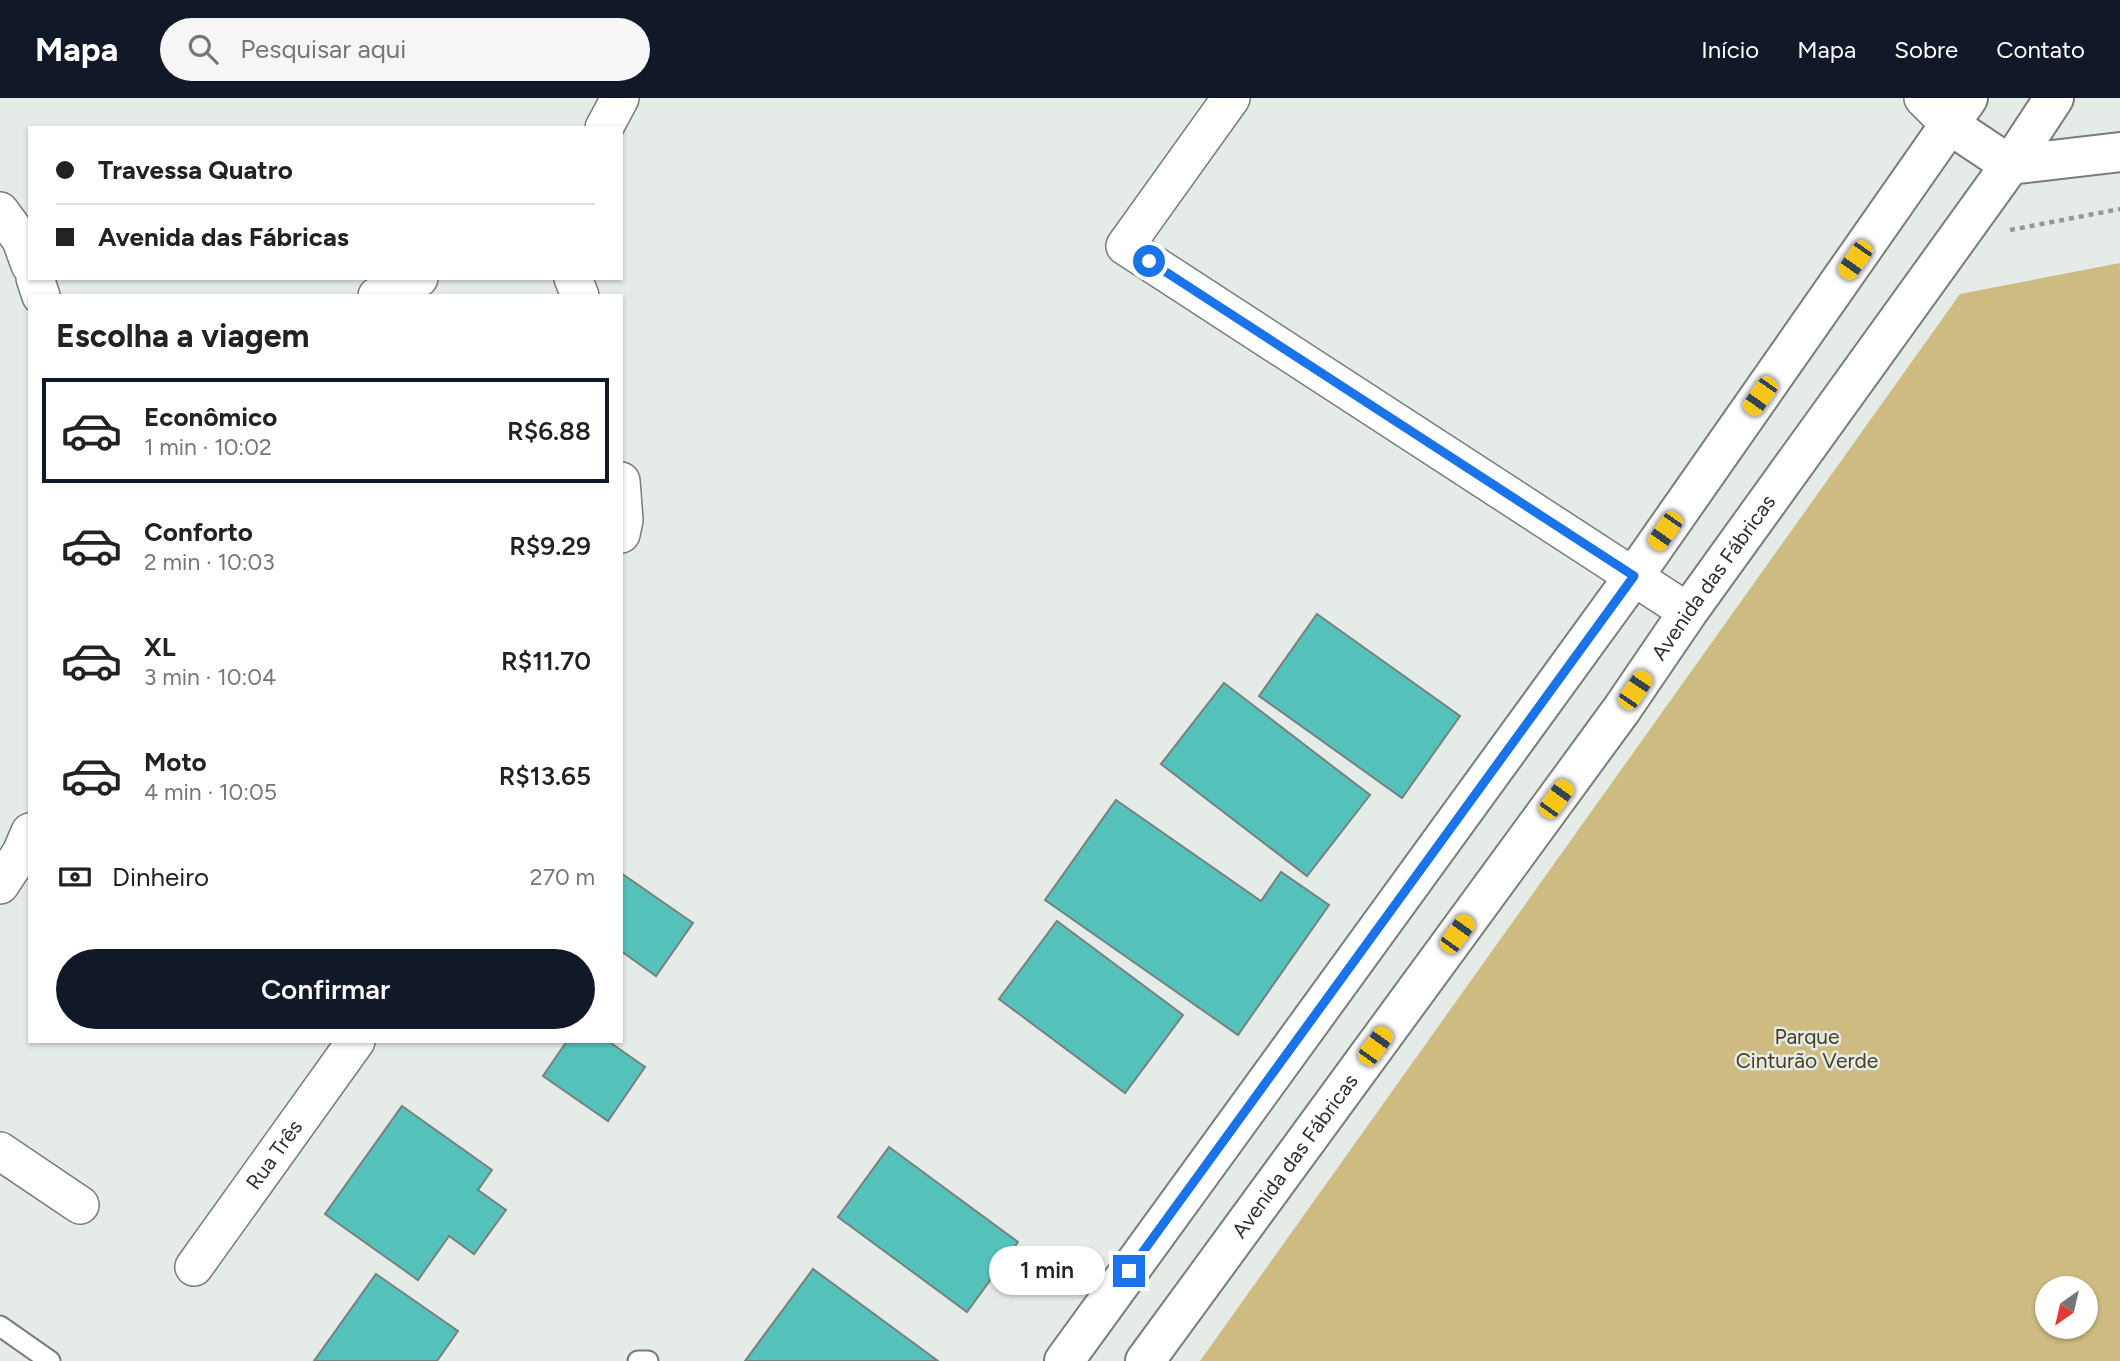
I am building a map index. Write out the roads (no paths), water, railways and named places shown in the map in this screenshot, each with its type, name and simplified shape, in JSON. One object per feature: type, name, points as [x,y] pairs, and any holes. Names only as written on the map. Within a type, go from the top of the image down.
[{"type":"street","points":[[605,126],[620,98]]},
{"type":"street","points":[[1231,98],[1125,246],[1688,612]]},
{"type":"street","points":[[1923,98],[1959,111],[2010,165],[2120,152]]},
{"type":"street","name":"Avenida das Fábricas","points":[[1145,1361],[1622,709],[1688,612],[2010,165],[2054,98]]},
{"type":"street","points":[[1064,1361],[1634,576],[1959,111]]},
{"type":"street","points":[[0,211],[21,240],[28,259]]},
{"type":"street","points":[[382,294],[414,280]]},
{"type":"street","points":[[623,507],[623,525]]},
{"type":"street","points":[[0,885],[21,853],[28,837]]},
{"type":"street","name":"Rua Três","points":[[194,1267],[355,1043]]},
{"type":"street","points":[[0,1151],[80,1205]]},
{"type":"lane","points":[[0,1326],[50,1361]]},
{"type":"lane","points":[[638,1361],[648,1361]]},
{"type":"park label","name":"Parque Cinturão Verde","points":[[1807,1049]]}]
